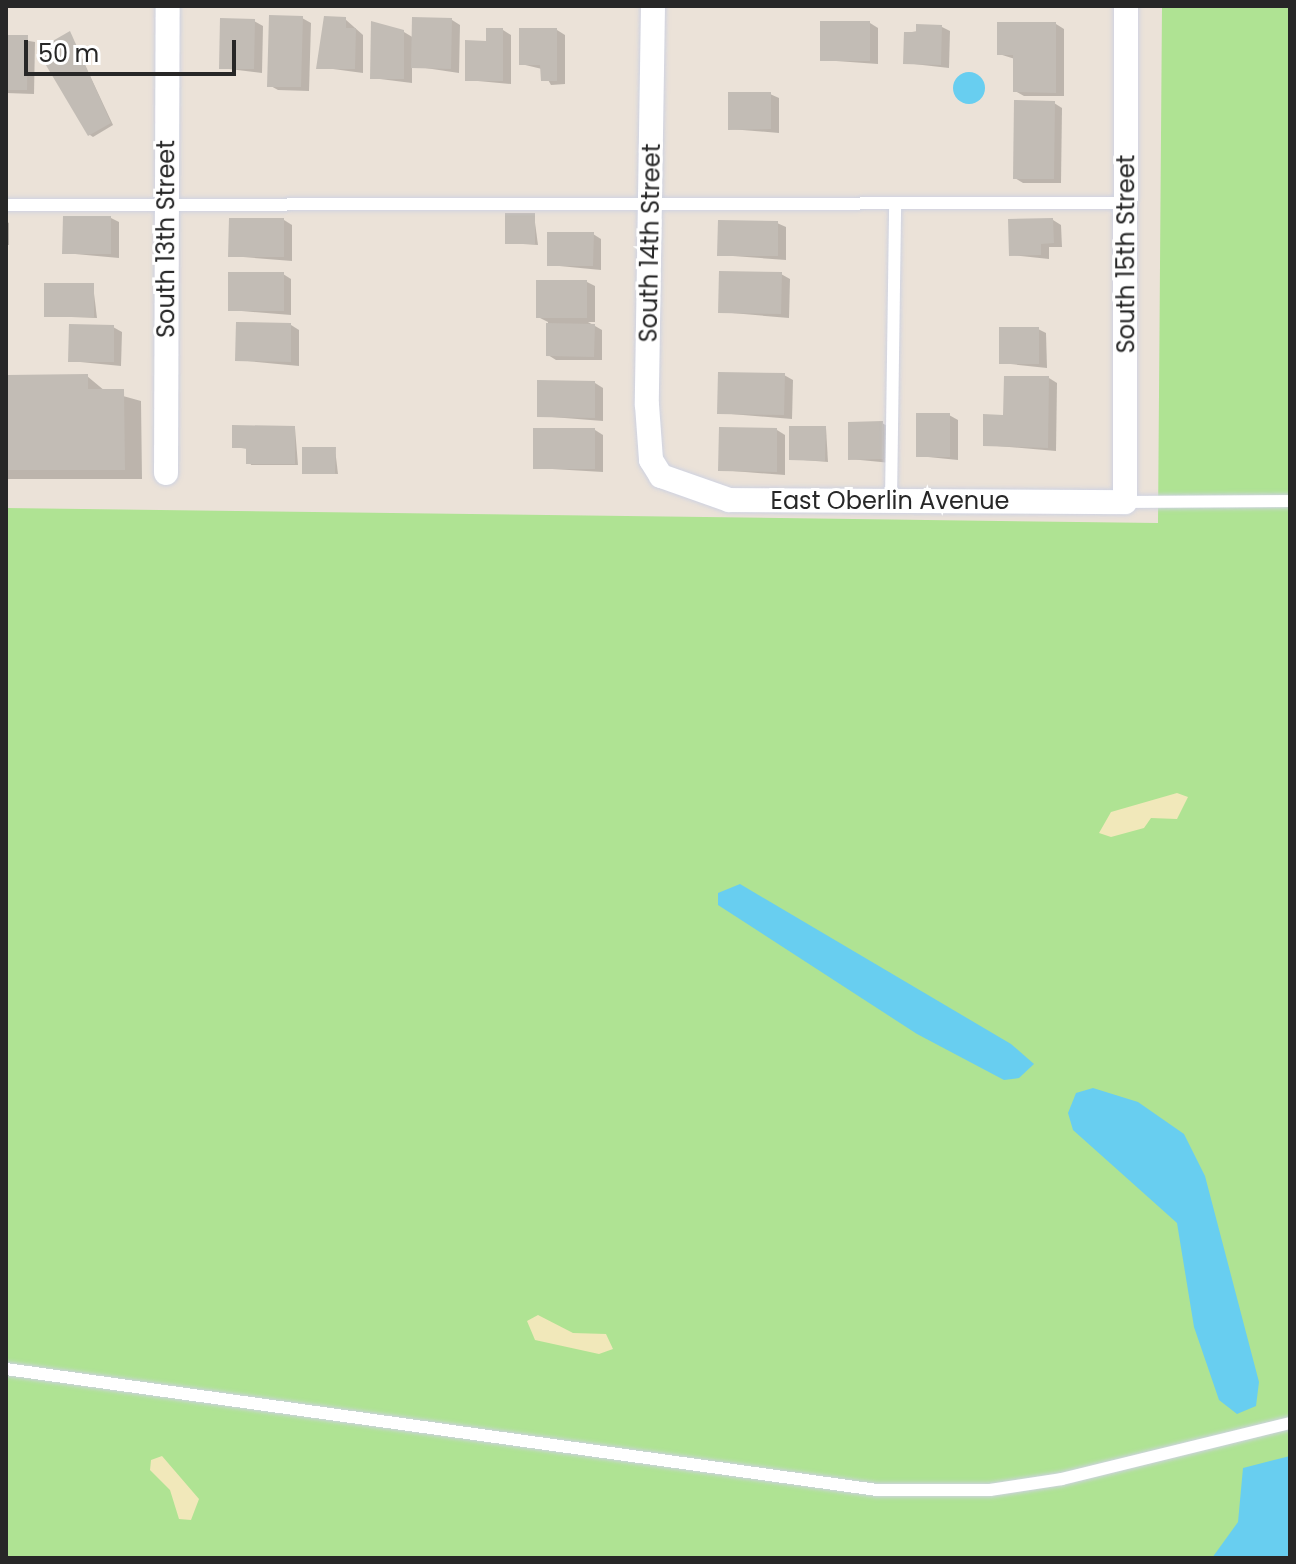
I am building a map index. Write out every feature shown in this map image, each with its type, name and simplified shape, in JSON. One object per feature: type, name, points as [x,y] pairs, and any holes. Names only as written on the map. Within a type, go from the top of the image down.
[{"type":"street","name":"South 13th Street","points":[[166,473],[168,6]]},
{"type":"street","name":"South 14th Street","points":[[653,6],[648,440],[661,476]]},
{"type":"street","name":"South 15th Street","points":[[1125,502],[1126,6]]},
{"type":"street","name":"East Oberlin Avenue","points":[[661,476],[729,500],[1125,502]]},
{"type":"lane","points":[[6,205],[650,201],[895,205],[1126,203]]},
{"type":"lane","points":[[891,501],[895,205]]},
{"type":"lane","points":[[1125,502],[1290,501]]},
{"type":"lane","points":[[6,1369],[877,1490],[990,1490],[1062,1479],[1290,1423]]},
{"type":"green space","points":[[1162,6],[1290,6],[1290,1558],[6,1558],[6,508],[1158,523]]},
{"type":"sand","points":[[1177,793],[1188,797],[1177,819],[1151,818],[1144,828],[1111,837],[1099,833],[1111,812]]},
{"type":"sand","points":[[538,1315],[573,1333],[606,1334],[613,1349],[599,1354],[535,1340],[527,1321]]},
{"type":"sand","points":[[162,1456],[199,1499],[191,1520],[179,1519],[170,1490],[150,1470],[151,1460]]},
{"type":"water","points":[[969,72],[980,77],[985,88],[980,99],[969,104],[958,99],[953,88],[958,77]]},
{"type":"water","points":[[740,884],[1011,1044],[1034,1064],[1019,1078],[1004,1080],[917,1034],[718,905],[718,893]]},
{"type":"water","points":[[1093,1088],[1138,1102],[1184,1134],[1205,1176],[1259,1382],[1256,1406],[1237,1414],[1219,1400],[1194,1327],[1177,1223],[1073,1130],[1068,1113],[1076,1093]]},
{"type":"water","points":[[1290,1456],[1290,1558],[1212,1558],[1238,1522],[1243,1468]]},
{"type":"building","points":[[269,15],[303,16],[301,87],[267,87]]},
{"type":"building","points":[[324,16],[346,17],[346,28],[356,28],[355,69],[316,69]]},
{"type":"building","points":[[412,17],[452,18],[451,69],[411,68]]},
{"type":"building","points":[[220,18],[255,19],[254,69],[219,69]]},
{"type":"building","points":[[371,21],[404,30],[404,79],[370,79]]},
{"type":"building","points":[[820,21],[870,21],[870,61],[820,61]]},
{"type":"building","points":[[997,22],[1056,22],[1056,93],[1013,92],[1013,55],[997,55]]},
{"type":"building","points":[[916,24],[942,25],[941,65],[903,64],[904,32],[916,32]]},
{"type":"building","points":[[486,28],[503,28],[503,81],[465,81],[465,40],[486,41]]},
{"type":"building","points":[[519,28],[557,28],[557,81],[541,81],[540,65],[519,65]]},
{"type":"building","points":[[70,31],[111,123],[88,136],[37,50]]},
{"type":"building","points":[[6,35],[28,35],[27,90],[6,90]]},
{"type":"building","points":[[728,92],[771,92],[771,129],[728,130]]},
{"type":"building","points":[[1014,100],[1055,101],[1054,179],[1013,179]]},
{"type":"building","points":[[505,213],[535,213],[535,244],[505,244]]},
{"type":"building","points":[[63,216],[111,216],[111,254],[62,254]]},
{"type":"building","points":[[229,218],[284,218],[284,257],[228,257]]},
{"type":"building","points":[[1053,218],[1054,243],[1041,244],[1041,255],[1009,256],[1008,219]]},
{"type":"building","points":[[718,220],[778,221],[778,256],[717,256]]},
{"type":"building","points":[[547,232],[594,232],[593,266],[547,266]]},
{"type":"building","points":[[719,271],[782,272],[781,314],[718,313]]},
{"type":"building","points":[[228,272],[284,272],[284,311],[228,311]]},
{"type":"building","points":[[536,280],[587,280],[587,318],[536,318]]},
{"type":"building","points":[[44,283],[94,283],[94,317],[44,317]]},
{"type":"building","points":[[236,322],[291,323],[291,362],[235,361]]},
{"type":"building","points":[[546,323],[595,324],[594,357],[546,356]]},
{"type":"building","points":[[69,324],[114,325],[114,362],[68,362]]},
{"type":"building","points":[[999,327],[1039,327],[1039,364],[999,364]]},
{"type":"building","points":[[718,372],[785,373],[784,415],[717,414]]},
{"type":"building","points":[[88,374],[88,389],[124,389],[125,470],[6,470],[6,375]]},
{"type":"building","points":[[1004,376],[1049,376],[1048,448],[983,446],[983,414],[1003,415]]},
{"type":"building","points":[[537,380],[595,381],[595,418],[537,417]]},
{"type":"building","points":[[916,413],[950,413],[950,457],[916,457]]},
{"type":"building","points":[[883,421],[883,459],[848,460],[848,422]]},
{"type":"building","points":[[232,425],[295,426],[295,464],[246,464],[246,448],[232,448]]},
{"type":"building","points":[[789,426],[826,426],[825,461],[789,460]]},
{"type":"building","points":[[719,427],[777,428],[777,472],[718,471]]},
{"type":"building","points":[[533,428],[595,428],[595,469],[533,469]]},
{"type":"building","points":[[302,447],[336,447],[335,474],[302,474]]}]
